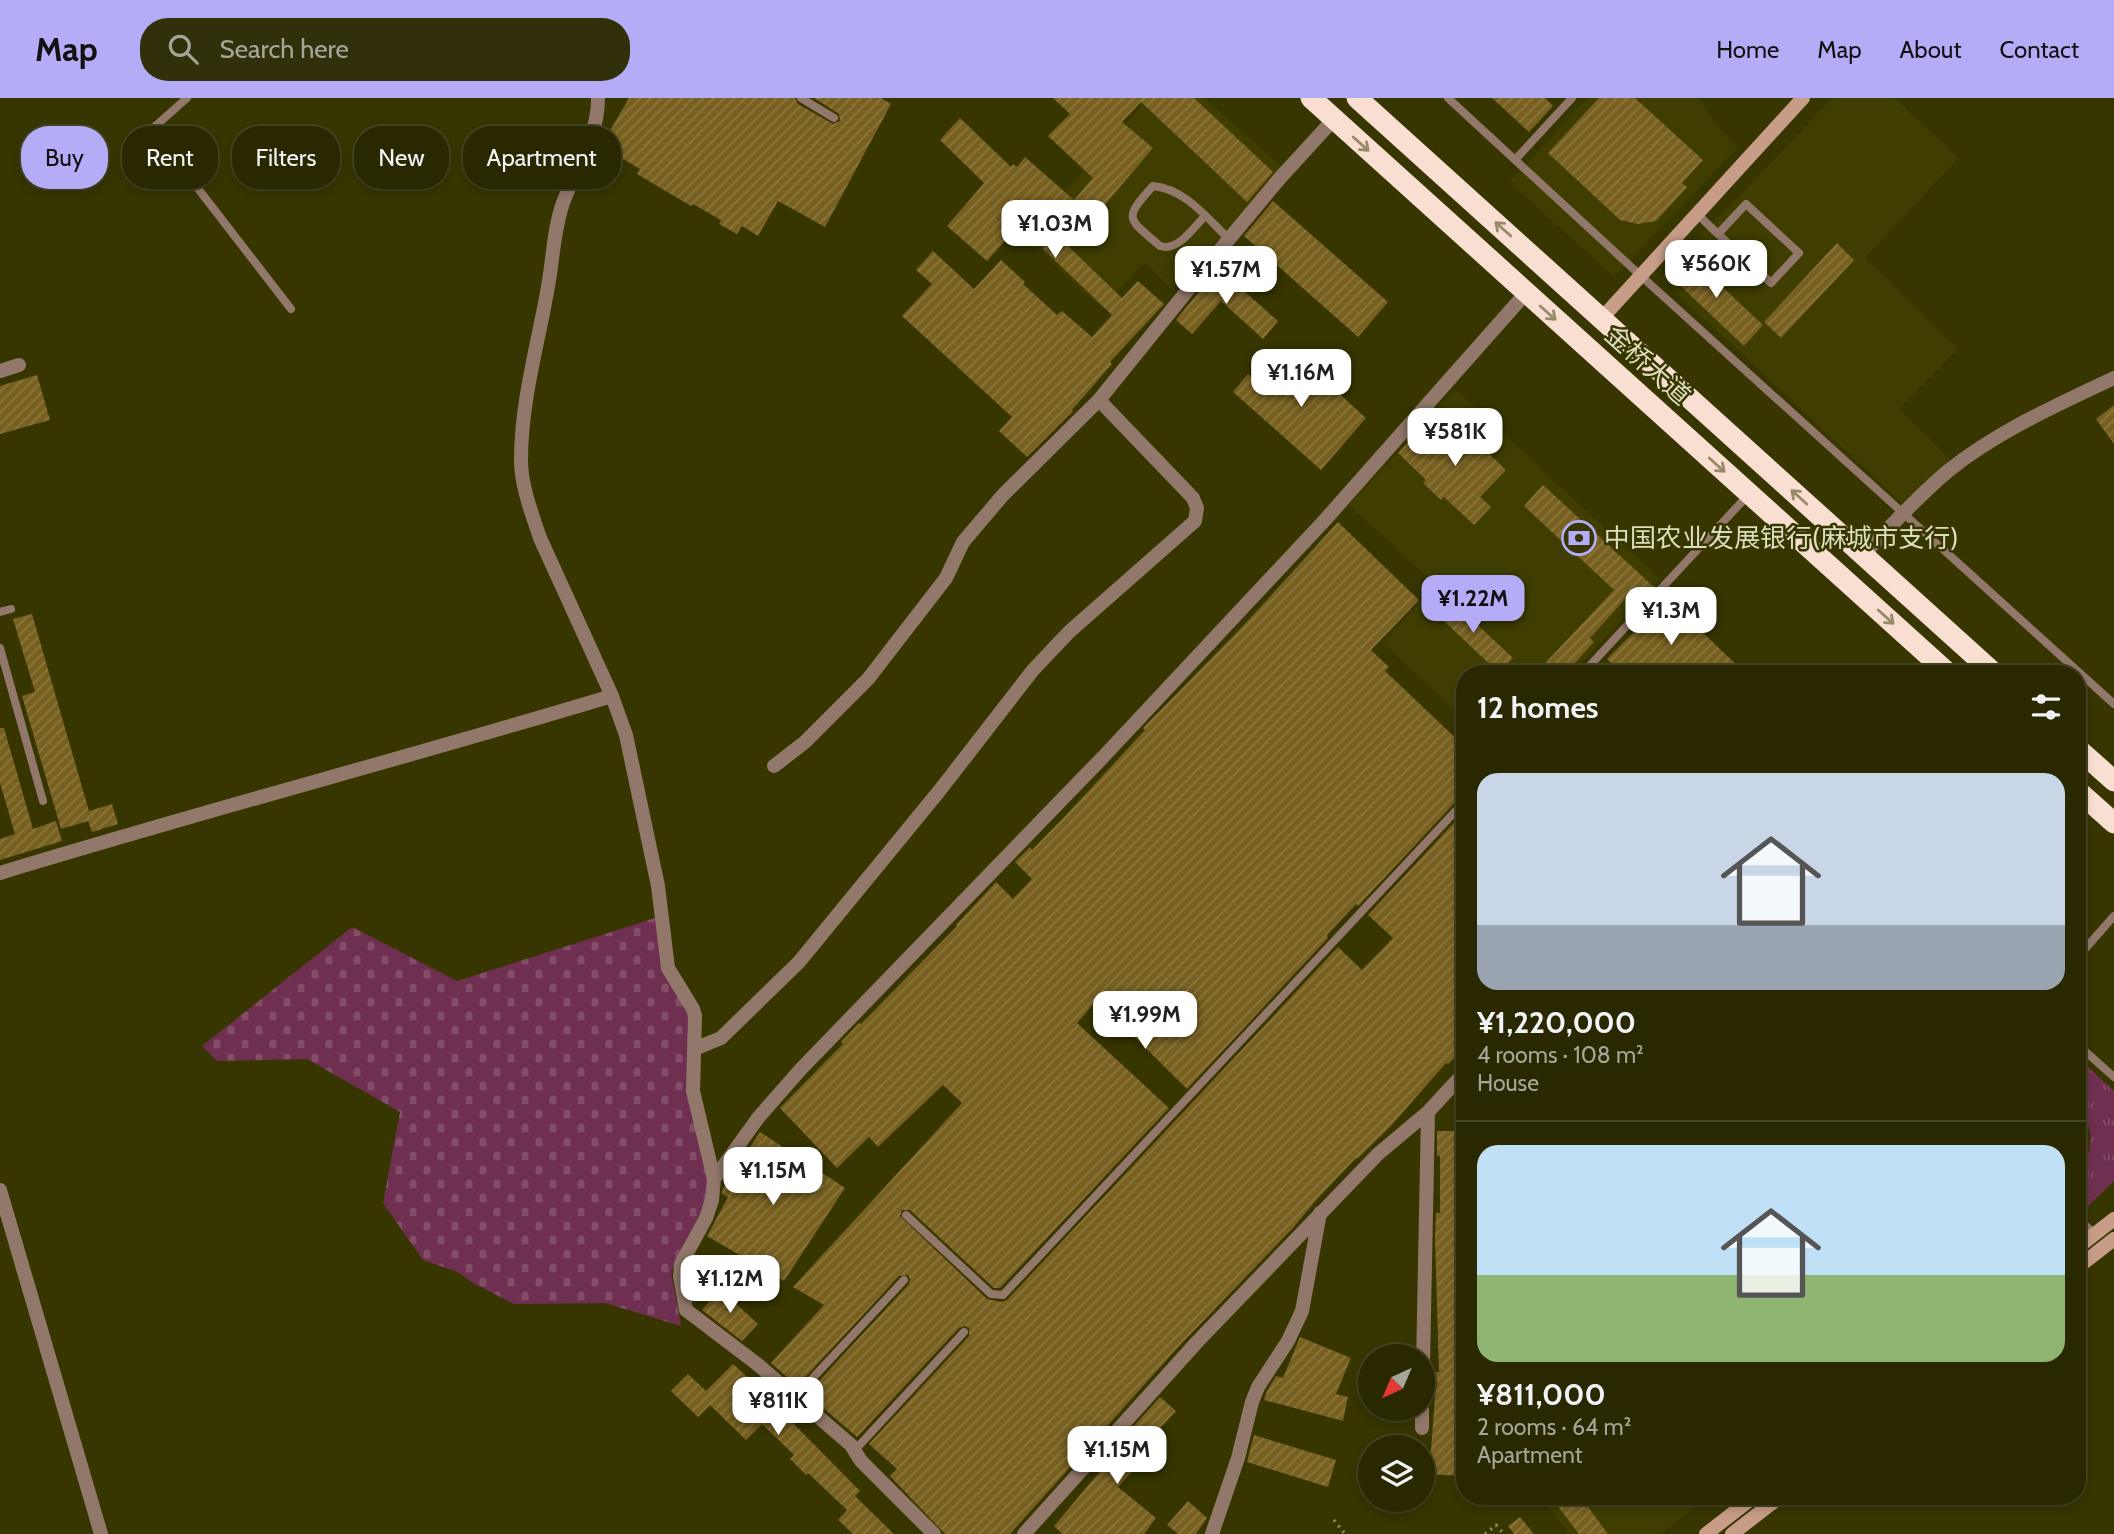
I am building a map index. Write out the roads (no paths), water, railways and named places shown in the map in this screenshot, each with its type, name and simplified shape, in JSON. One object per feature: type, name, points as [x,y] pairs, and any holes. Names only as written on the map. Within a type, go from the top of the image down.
[{"type":"highway","name":"金桥大道","points":[[1311,98],[1749,494],[1931,665]]},
{"type":"highway","name":"金桥大道","points":[[1357,98],[1985,665]]},
{"type":"highway","points":[[2086,756],[2114,781]]},
{"type":"highway","points":[[2086,798],[2114,823]]},
{"type":"street","points":[[598,98],[595,130],[563,203],[557,225],[548,290],[526,393],[521,463],[540,538],[612,696],[626,735],[658,886],[668,968],[695,1016],[693,1091],[714,1180],[712,1200],[706,1218],[681,1264],[680,1276],[686,1310],[757,1364],[851,1445],[860,1461],[934,1534]]},
{"type":"street","points":[[1602,318],[1803,98]]},
{"type":"street","points":[[774,766],[805,742],[868,679],[946,578],[963,542],[1003,495],[1099,400],[1280,178],[1334,119]]},
{"type":"street","points":[[714,1180],[758,1118],[800,1070],[1104,756],[1315,531],[1526,293]]},
{"type":"street","points":[[0,371],[19,365]]},
{"type":"street","points":[[1863,555],[1950,470],[1989,442],[2035,415],[2114,378]]},
{"type":"street","points":[[694,1049],[720,1038],[799,962],[940,790],[1033,670],[1069,632],[1195,521],[1197,508],[1193,498],[1099,400]]},
{"type":"street","points":[[0,873],[179,818],[612,696]]},
{"type":"street","points":[[1024,1534],[1197,1342],[1320,1213],[1378,1153],[1428,1112],[1456,1082]]},
{"type":"street","points":[[1423,1344],[1428,1112]]},
{"type":"street","points":[[0,1190],[101,1534]]},
{"type":"street","points":[[1212,1534],[1238,1458],[1258,1387],[1288,1341],[1302,1311],[1320,1213]]},
{"type":"street","points":[[2086,1241],[2114,1219]]},
{"type":"street","points":[[2086,1261],[2114,1240]]},
{"type":"street","points":[[1422,1421],[1422,1428]]},
{"type":"street","points":[[1706,1534],[1743,1505]]},
{"type":"street","points":[[1732,1534],[1769,1505]]},
{"type":"lane","points":[[187,98],[152,129],[291,309]]},
{"type":"lane","points":[[801,98],[834,118]]},
{"type":"lane","points":[[1448,98],[2071,665]]},
{"type":"lane","points":[[1515,160],[1572,98]]},
{"type":"lane","points":[[1205,216],[1177,244],[1165,248],[1133,222],[1131,213],[1153,186],[1165,187],[1179,193],[1205,216],[1229,239]]},
{"type":"lane","points":[[1697,214],[1718,234],[1771,284],[1799,253],[1746,204],[1718,234]]},
{"type":"lane","points":[[1590,665],[1749,494]]},
{"type":"lane","points":[[0,612],[11,610]]},
{"type":"lane","points":[[0,648],[43,801]]},
{"type":"lane","points":[[2086,679],[2114,704]]},
{"type":"lane","points":[[906,1215],[991,1294],[1003,1295],[1456,811]]},
{"type":"lane","points":[[2086,948],[2114,916]]},
{"type":"lane","points":[[2086,1052],[2114,1077]]},
{"type":"lane","points":[[2086,1226],[2095,1234]]},
{"type":"lane","points":[[795,1397],[904,1280]]},
{"type":"lane","points":[[855,1451],[964,1332]]},
{"type":"place","name":"中国农业发展银行(麻城市支行)","points":[[1579,538]]}]
